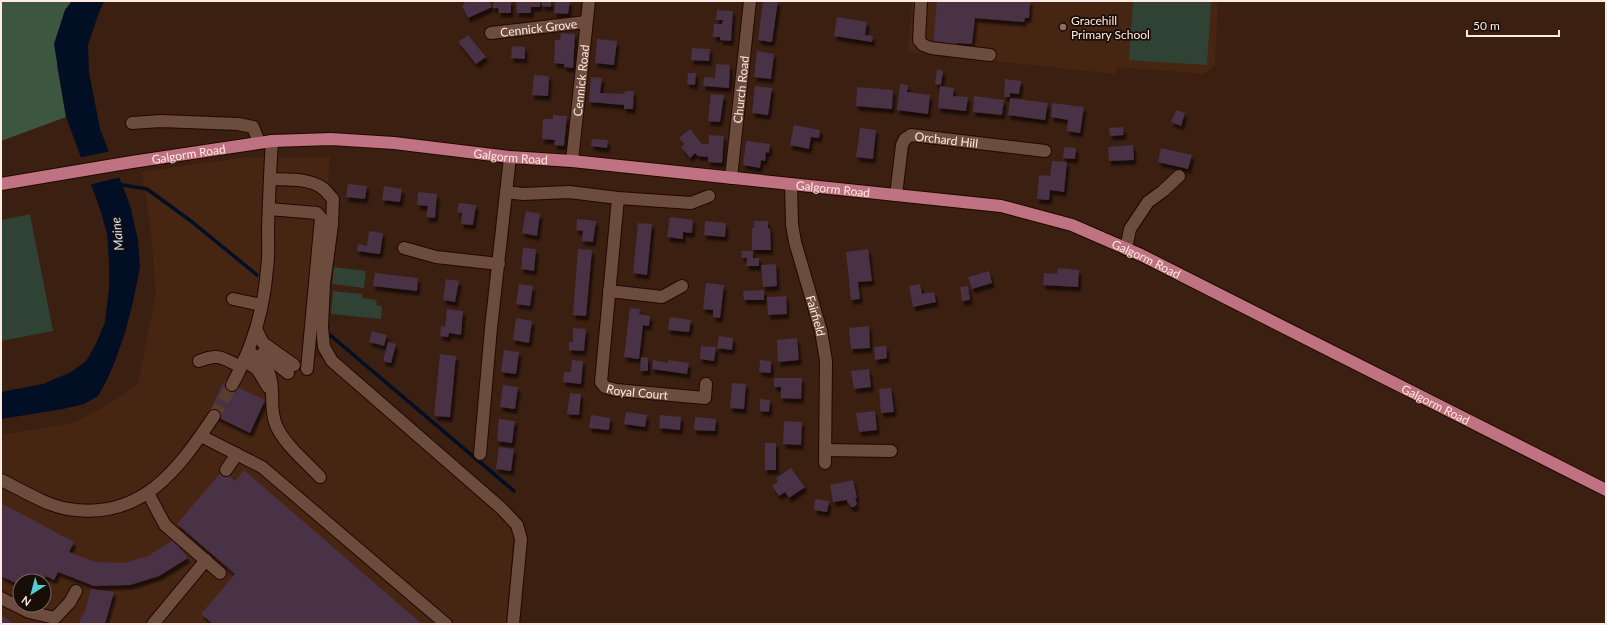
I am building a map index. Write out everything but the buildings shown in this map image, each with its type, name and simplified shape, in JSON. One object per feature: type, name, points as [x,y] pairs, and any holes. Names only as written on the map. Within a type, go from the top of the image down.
[{"type":"main road","name":"Galgorm Road","points":[[1,184],[259,142],[331,139],[394,143],[510,157],[572,161],[1001,206],[1072,225],[1126,249],[1606,490]]},
{"type":"street","name":"Cennick Road","points":[[572,161],[589,1]]},
{"type":"street","name":"Church Road","points":[[731,178],[750,1]]},
{"type":"street","points":[[921,1],[919,40],[924,45],[931,48],[990,55]]},
{"type":"street","name":"Cennick Grove","points":[[491,33],[586,22]]},
{"type":"street","points":[[132,123],[161,121],[253,126],[259,142]]},
{"type":"street","name":"Orchard Hill","points":[[896,195],[902,145],[905,139],[911,135],[1045,151]]},
{"type":"street","points":[[232,385],[248,349],[261,305],[268,268],[272,141]]},
{"type":"street","points":[[480,454],[491,328],[510,157]]},
{"type":"street","points":[[1126,249],[1130,229],[1148,202],[1163,191],[1179,176]]},
{"type":"street","points":[[270,179],[291,180],[315,184],[323,188],[333,199],[332,225],[324,284],[322,327],[324,347],[332,361],[501,508],[517,525],[521,539],[513,624]]},
{"type":"street","name":"Fairfield","points":[[791,184],[792,224],[795,242],[821,331],[826,361],[825,463]]},
{"type":"street","points":[[506,192],[523,194],[569,192],[618,198],[691,203],[709,196]]},
{"type":"street","name":"Royal Court","points":[[618,198],[600,380],[602,385],[616,390],[705,398],[706,384]]},
{"type":"street","points":[[269,209],[317,213],[321,218],[307,369]]},
{"type":"street","points":[[404,248],[436,256],[498,264]]},
{"type":"street","points":[[609,291],[662,297],[682,286]]},
{"type":"street","points":[[233,299],[261,305]]},
{"type":"street","points":[[248,349],[257,369],[269,388],[275,423],[281,435],[320,477]]},
{"type":"street","points":[[199,361],[211,356],[220,357],[248,349],[258,350],[291,369]]},
{"type":"street","points":[[1,480],[48,503],[67,509],[92,510],[122,506],[148,493],[176,469],[214,416]]},
{"type":"street","points":[[201,436],[262,467],[446,624]]},
{"type":"street","points":[[825,450],[891,451]]},
{"type":"street","points":[[226,470],[237,454]]},
{"type":"street","points":[[148,493],[165,525],[220,573]]},
{"type":"street","points":[[153,624],[206,560]]},
{"type":"street","points":[[1,598],[29,612],[55,618],[70,602],[76,591]]},
{"type":"shaded area","name":"Gracehill Primary School","points":[[901,1],[1218,1],[1215,65],[1204,74],[1117,67],[1116,74],[908,52],[912,2]]},
{"type":"shaded area","points":[[330,157],[312,358],[320,356],[403,431],[510,523],[514,531],[506,624],[1,624],[1,435],[75,422],[109,404],[138,384],[156,293],[151,232],[142,172],[239,158]]},
{"type":"green space","points":[[1,1],[72,1],[65,10],[57,66],[66,117],[1,141]]},
{"type":"green space","points":[[1133,1],[1211,1],[1207,65],[1129,60]]},
{"type":"green space","points":[[30,214],[53,331],[1,341],[1,220]]},
{"type":"green space","points":[[334,267],[366,271],[364,288],[332,284]]},
{"type":"green space","points":[[333,291],[362,294],[362,298],[377,300],[376,305],[382,306],[381,319],[331,314]]},
{"type":"water","name":"Maine","points":[[72,1],[104,1],[88,45],[89,72],[100,129],[130,205],[138,240],[140,267],[125,333],[106,382],[98,396],[84,404],[63,409],[1,419],[1,392],[43,384],[71,372],[86,361],[96,344],[105,322],[109,289],[107,233],[99,206],[66,117],[54,44],[65,10]]},
{"type":"pier","points":[[111,151],[121,177],[89,185],[78,158]]},
{"type":"waterway","points":[[118,186],[123,185],[147,189],[191,221],[257,275]]},
{"type":"waterway","points":[[330,335],[514,491]]},
{"type":"tunnel","points":[[214,416],[232,385]]},
{"type":"place","name":"Gracehill Primary School","points":[[1063,27]]}]
